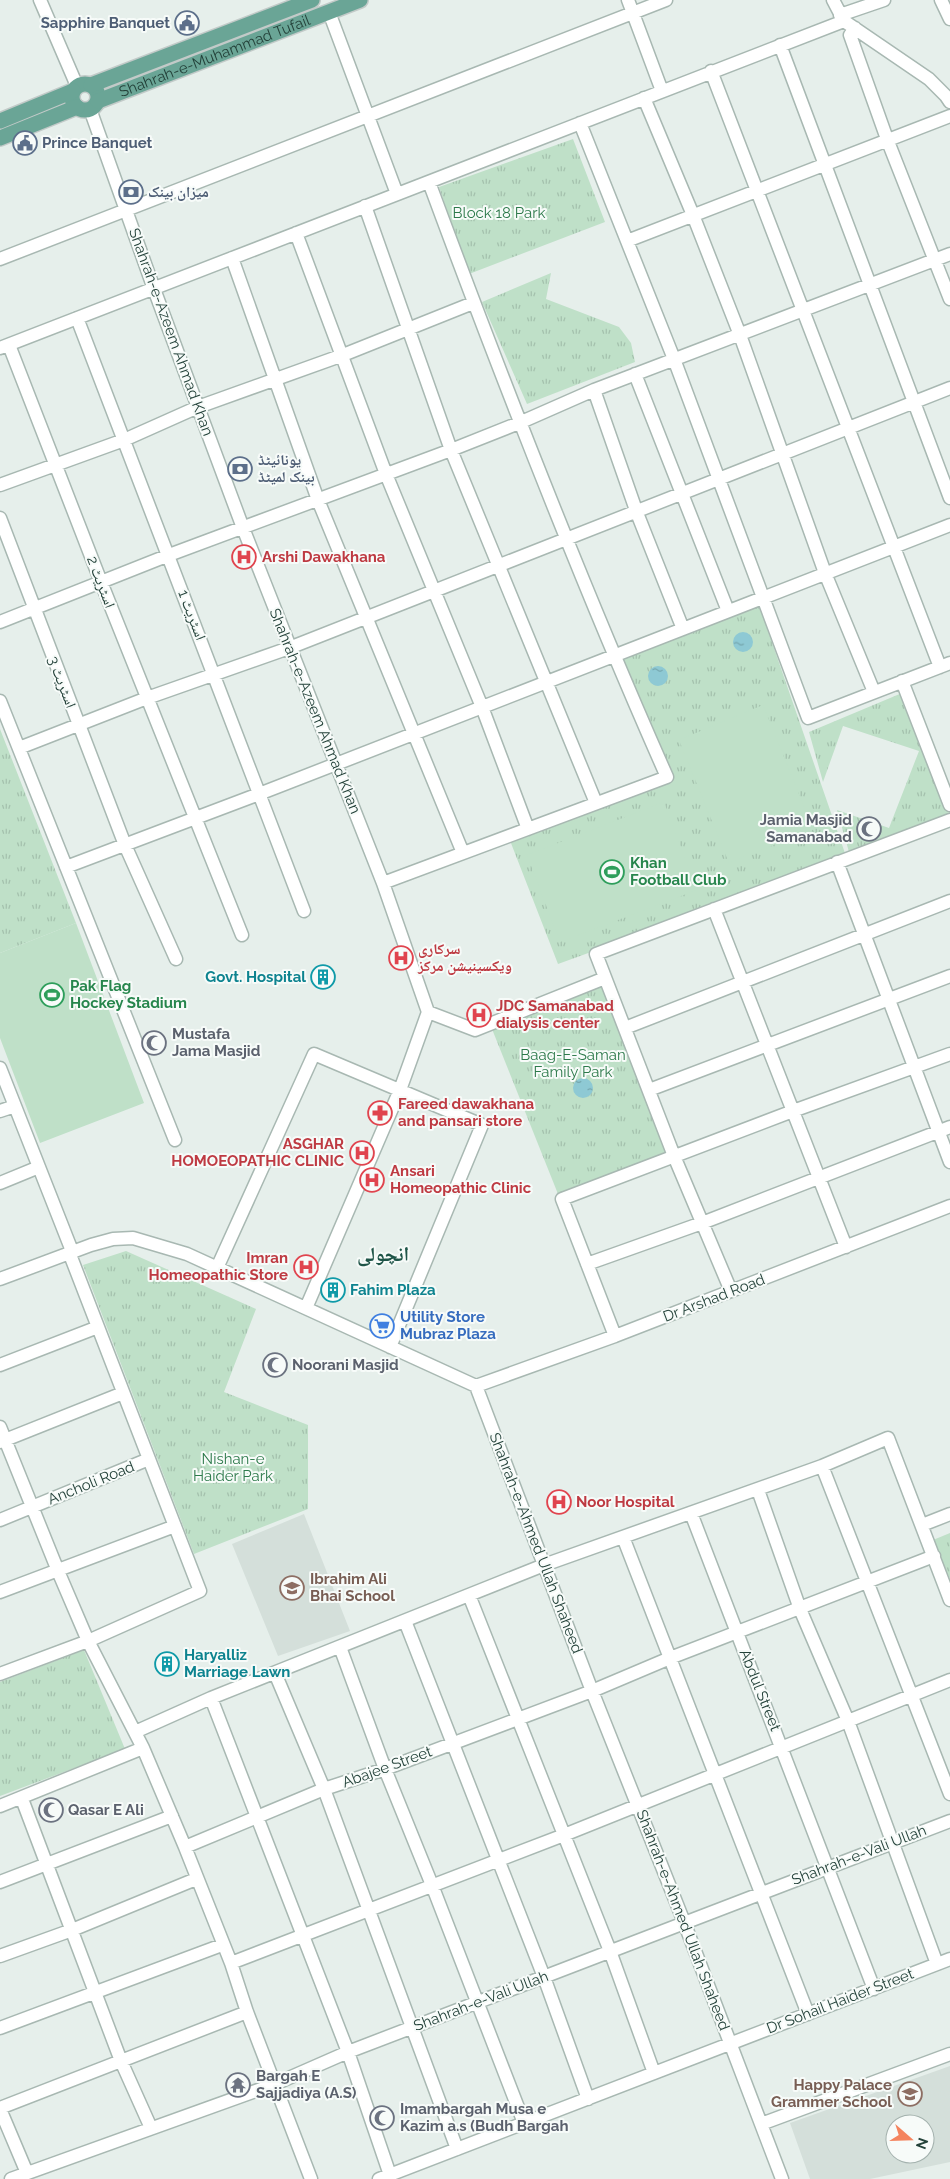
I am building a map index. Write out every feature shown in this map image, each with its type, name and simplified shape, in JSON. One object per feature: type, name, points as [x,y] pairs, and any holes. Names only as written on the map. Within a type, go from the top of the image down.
[{"type":"main road","name":"Shahrah-e-Muhammad Tufail","points":[[0,121],[80,87],[312,0]]},
{"type":"main road","name":"Shahrah-e-Muhammad Tufail","points":[[0,138],[88,106],[329,12],[352,1]]},
{"type":"main road","points":[[80,87],[97,92],[88,106],[72,100],[80,87]]},
{"type":"street","points":[[40,0],[80,87]]},
{"type":"street","points":[[628,0],[662,91]]},
{"type":"street","points":[[0,259],[666,0]]},
{"type":"street","points":[[833,0],[846,21],[887,139],[950,298]]},
{"type":"street","points":[[4,347],[846,21],[884,0]]},
{"type":"street","points":[[941,0],[950,19]]},
{"type":"street","points":[[329,12],[398,194]]},
{"type":"street","points":[[846,21],[930,80],[950,102]]},
{"type":"street","points":[[780,45],[950,498]]},
{"type":"street","points":[[580,123],[674,359],[808,718],[945,665],[894,547],[804,309],[711,72]]},
{"type":"street","points":[[644,98],[740,335],[825,573],[874,692]]},
{"type":"street","name":"Shahrah-e-Azeem Ahmad Khan","points":[[88,106],[243,528],[383,883],[428,1012]]},
{"type":"street","points":[[627,241],[824,163],[950,116]]},
{"type":"street","points":[[383,883],[667,777],[613,656],[519,423],[429,182]]},
{"type":"street","points":[[365,206],[451,450],[497,566],[596,803]]},
{"type":"street","points":[[296,233],[343,354],[386,474],[482,707],[528,828]]},
{"type":"street","points":[[0,622],[169,555],[451,450],[594,390],[950,254]]},
{"type":"street","points":[[232,258],[318,500],[463,853]]},
{"type":"street","points":[[0,485],[124,440],[198,407],[343,354],[473,303]]},
{"type":"street","name":"اسٹریٹ 1","points":[[77,318],[304,911]]},
{"type":"street","name":"اسٹریٹ 2","points":[[4,347],[56,465],[100,582],[242,934]]},
{"type":"street","points":[[635,374],[728,611]]},
{"type":"street","points":[[19,748],[147,698],[289,648],[637,513],[682,493],[950,388]]},
{"type":"street","points":[[594,390],[637,513],[683,629]]},
{"type":"street","name":"اسٹریٹ 3","points":[[0,518],[125,845],[176,959]]},
{"type":"street","points":[[66,867],[259,794],[950,525]]},
{"type":"street","points":[[902,681],[950,805]]},
{"type":"street","points":[[0,701],[175,1140]]},
{"type":"street","points":[[731,1291],[674,1156],[596,954],[950,820]]},
{"type":"street","points":[[837,862],[914,1068],[944,1129],[950,1162]]},
{"type":"street","points":[[625,1028],[950,901]]},
{"type":"street","points":[[714,909],[846,1247]]},
{"type":"street","points":[[649,1090],[889,1001],[950,976]]},
{"type":"street","points":[[306,1308],[400,1090],[428,1012],[476,1030],[605,978]]},
{"type":"street","points":[[217,1268],[314,1054],[482,1125],[390,1347]]},
{"type":"street","points":[[615,1336],[562,1199],[793,1111],[950,1054]]},
{"type":"street","points":[[0,1068],[200,1591],[88,1641],[0,1674]]},
{"type":"street","points":[[0,1111],[15,1106]]},
{"type":"street","points":[[587,1264],[702,1223],[944,1129]]},
{"type":"street","points":[[0,1183],[39,1168]]},
{"type":"street","name":"Dr Arshad Road","points":[[476,1386],[615,1336],[950,1206]]},
{"type":"street","points":[[0,1279],[70,1252],[113,1239],[133,1238],[187,1254],[476,1386]]},
{"type":"street","points":[[0,1365],[98,1327]]},
{"type":"street","name":"Shahrah-e-Ahmed Ullah Shaheed","points":[[476,1386],[592,1691],[684,1922],[782,2179]]},
{"type":"street","points":[[3,1441],[123,1393]]},
{"type":"street","points":[[0,1427],[3,1441],[88,1641],[143,1748],[185,1847],[222,1945],[231,1963],[247,2012],[311,2179]]},
{"type":"street","points":[[135,1732],[211,1698],[544,1565],[758,1490],[888,1438],[950,1600]]},
{"type":"street","name":"Ancholi Road","points":[[0,1520],[149,1459]]},
{"type":"street","points":[[822,1466],[913,1695],[950,1794]]},
{"type":"street","points":[[758,1490],[800,1609],[848,1721],[891,1843],[937,1964]]},
{"type":"street","name":"Abdul Street","points":[[691,1513],[874,1989]]},
{"type":"street","points":[[922,1525],[950,1514]]},
{"type":"street","points":[[0,1592],[175,1526]]},
{"type":"street","points":[[623,1537],[808,2014]]},
{"type":"street","name":"Abajee Street","points":[[185,1847],[324,1789],[385,1769],[592,1691],[670,1658],[934,1556]]},
{"type":"street","points":[[469,1595],[610,1951],[654,2073]]},
{"type":"street","points":[[405,1620],[499,1859],[588,2099]]},
{"type":"street","points":[[340,1647],[385,1769],[524,2123]]},
{"type":"street","points":[[274,1673],[324,1789],[457,2149]]},
{"type":"street","points":[[231,1963],[499,1859],[564,1836],[950,1680]]},
{"type":"street","points":[[211,1698],[348,2052],[384,2177]]},
{"type":"street","points":[[0,1806],[22,1799],[143,1748]]},
{"type":"street","points":[[22,1799],[121,2061],[152,2128]]},
{"type":"street","points":[[0,1882],[172,1816]]},
{"type":"street","name":"Shahrah-e-Vali Ullah","points":[[11,2179],[274,2084],[348,2052],[950,1820]]},
{"type":"street","points":[[0,1956],[72,1930],[196,1879]]},
{"type":"street","points":[[0,2028],[222,1945]]},
{"type":"street","name":"Dr Sohail Haider Street","points":[[384,2177],[950,1959]]},
{"type":"street","points":[[27,2173],[0,2108],[247,2012]]},
{"type":"street","points":[[761,2124],[950,2054]]},
{"type":"shaded area","name":"Ibrahim Ali Bhai School","points":[[304,1514],[350,1631],[278,1656],[232,1544]]},
{"type":"shaded area","name":"Happy Palace Grammer School","points":[[950,2066],[950,2162],[870,2179],[810,2179],[790,2123]]},
{"type":"green space","name":"Block 18 Park","points":[[573,139],[605,222],[469,274],[439,187]]},
{"type":"green space","points":[[551,273],[546,299],[619,327],[631,343],[635,362],[527,404],[482,302]]},
{"type":"green space","points":[[758,602],[847,859],[558,964],[509,838],[667,777],[613,656]]},
{"type":"green space","points":[[902,693],[950,816],[849,852],[837,810],[889,828],[919,751],[843,726],[823,782],[809,732]]},
{"type":"green space","points":[[763,705],[813,829],[729,863],[679,740]]},
{"type":"green space","points":[[0,729],[76,923],[0,953]]},
{"type":"green space","name":"Khan Football Club","points":[[664,802],[697,890],[560,942],[527,855]]},
{"type":"green space","name":"Pak Flag Hockey Stadium","points":[[76,923],[144,1103],[40,1143],[0,1038],[0,953]]},
{"type":"green space","name":"Baag-E-Saman Family Park","points":[[605,978],[674,1156],[560,1199],[490,1024]]},
{"type":"green space","name":"Nishan-e Haider Park","points":[[126,1251],[256,1309],[224,1392],[308,1425],[308,1509],[194,1554],[83,1265]]},
{"type":"green space","points":[[950,1533],[950,1579],[933,1540]]},
{"type":"green space","points":[[84,1650],[125,1749],[0,1796],[0,1682]]},
{"type":"water","points":[[739,632],[747,632],[753,638],[753,646],[747,652],[739,652],[733,646],[733,638]]},
{"type":"water","points":[[654,666],[662,666],[668,672],[668,680],[662,686],[654,686],[648,680],[648,672]]},
{"type":"water","points":[[579,1078],[587,1078],[593,1084],[593,1092],[587,1098],[579,1098],[573,1092],[573,1084]]},
{"type":"place","name":"Sapphire Banquet","points":[[187,23]]},
{"type":"place","name":"Prince Banquet","points":[[25,143]]},
{"type":"place","name":"میزان بینک","points":[[131,192]]},
{"type":"place","name":"یونائیٹڈ بینک لمیٹڈ","points":[[240,469]]},
{"type":"place","name":"Arshi Dawakhana","points":[[244,557]]},
{"type":"place","name":"Jamia Masjid Samanabad","points":[[869,829]]},
{"type":"place","name":"Khan Football Club","points":[[612,872]]},
{"type":"place","name":"سرکاری ویکسینیشن مرکز","points":[[401,958]]},
{"type":"place","name":"Govt. Hospital","points":[[323,977]]},
{"type":"place","name":"Pak Flag Hockey Stadium","points":[[52,995]]},
{"type":"place","name":"JDC Samanabad dialysis center","points":[[479,1015]]},
{"type":"place","name":"Mustafa Jama Masjid","points":[[154,1043]]},
{"type":"place","name":"Fareed dawakhana and pansari store","points":[[380,1113]]},
{"type":"place","name":"ASGHAR HOMOEOPATHIC CLINIC","points":[[362,1153]]},
{"type":"place","name":"Ansari Homeopathic Clinic","points":[[372,1180]]},
{"type":"place","name":"Imran Homeopathic Store","points":[[306,1267]]},
{"type":"place","name":"Fahim Plaza","points":[[333,1290]]},
{"type":"place","name":"Utility Store Mubraz Plaza","points":[[382,1326]]},
{"type":"place","name":"Noorani Masjid","points":[[275,1365]]},
{"type":"place","name":"Noor Hospital","points":[[559,1502]]},
{"type":"place","name":"Ibrahim Ali Bhai School","points":[[292,1588]]},
{"type":"place","name":"Haryalliz Marriage Lawn","points":[[167,1664]]},
{"type":"place","name":"Qasar E Ali","points":[[51,1810]]},
{"type":"place","name":"Bargah E Sajjadiya (A.S)","points":[[238,2085]]},
{"type":"place","name":"Happy Palace Grammer School","points":[[910,2094]]},
{"type":"place","name":"Imambargah Musa e Kazim a.s (Budh Bargah","points":[[382,2118]]},
{"type":"district","name":"انچولی","points":[[383,1254]]}]
